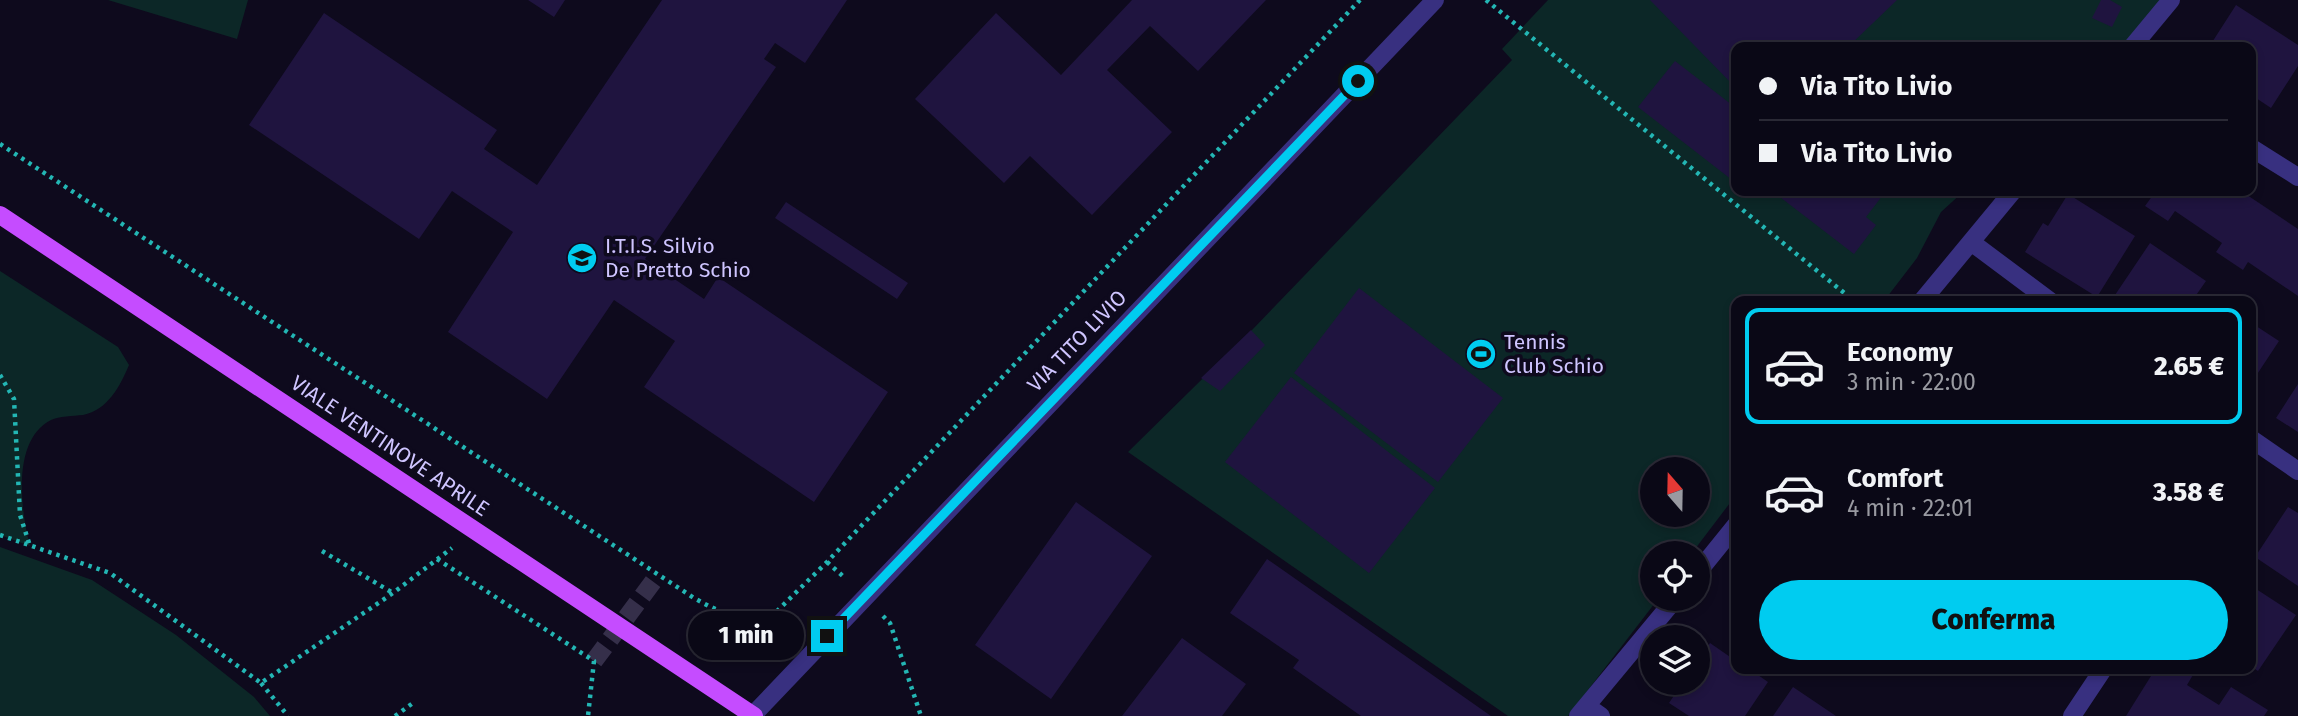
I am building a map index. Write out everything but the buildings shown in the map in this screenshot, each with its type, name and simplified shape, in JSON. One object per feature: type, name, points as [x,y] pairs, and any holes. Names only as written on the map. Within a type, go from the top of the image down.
[{"type":"main road","name":"VIALE VENTINOVE APRILE","points":[[0,215],[753,715]]},
{"type":"street","name":"VIA TITO LIVIO","points":[[753,715],[1435,0]]},
{"type":"street","points":[[2136,42],[2171,0]]},
{"type":"street","points":[[2256,151],[2298,177]]},
{"type":"street","points":[[1926,296],[2009,196]]},
{"type":"street","points":[[1971,242],[2043,296]]},
{"type":"street","points":[[2256,442],[2298,471]]},
{"type":"street","points":[[1710,557],[1731,532]]},
{"type":"street","points":[[1589,713],[1666,611]]},
{"type":"street","points":[[2072,716],[2100,674]]},
{"type":"path","points":[[0,144],[694,598],[725,615],[763,618],[773,615],[827,562],[1360,0]]},
{"type":"path","points":[[1486,0],[1848,296]]},
{"type":"path","points":[[0,375],[14,399],[20,514],[30,546]]},
{"type":"path","points":[[261,684],[393,593],[474,530]]},
{"type":"path","points":[[0,535],[110,573],[261,684],[288,716]]},
{"type":"path","points":[[322,551],[393,593]]},
{"type":"path","points":[[437,559],[594,661],[588,716]]},
{"type":"path","points":[[890,623],[921,716]]},
{"type":"path","points":[[395,716],[414,703]]},
{"type":"green space","points":[[108,0],[248,0],[237,39]]},
{"type":"green space","name":"Tennis Club Schio","points":[[1548,0],[2174,0],[2137,42],[1731,42],[1731,196],[1959,196],[1941,212],[1917,258],[1888,296],[1731,296],[1731,502],[1701,541],[1640,541],[1640,611],[1649,611],[1568,716],[1508,716],[1128,452],[1252,330],[1512,60],[1502,49]]},
{"type":"green space","points":[[0,271],[118,347],[129,365],[117,389],[106,403],[83,415],[51,420],[38,430],[30,443],[24,460],[22,496],[30,546],[0,535]]},
{"type":"green space","points":[[0,547],[92,580],[176,635],[254,697],[270,716],[0,716]]},
{"type":"tunnel","points":[[594,661],[658,575]]},
{"type":"place","name":"I.T.I.S. Silvio De Pretto Schio","points":[[582,258]]},
{"type":"place","name":"Tennis Club Schio","points":[[1481,354]]},
{"type":"route","points":[[827,636],[1358,81]]}]
